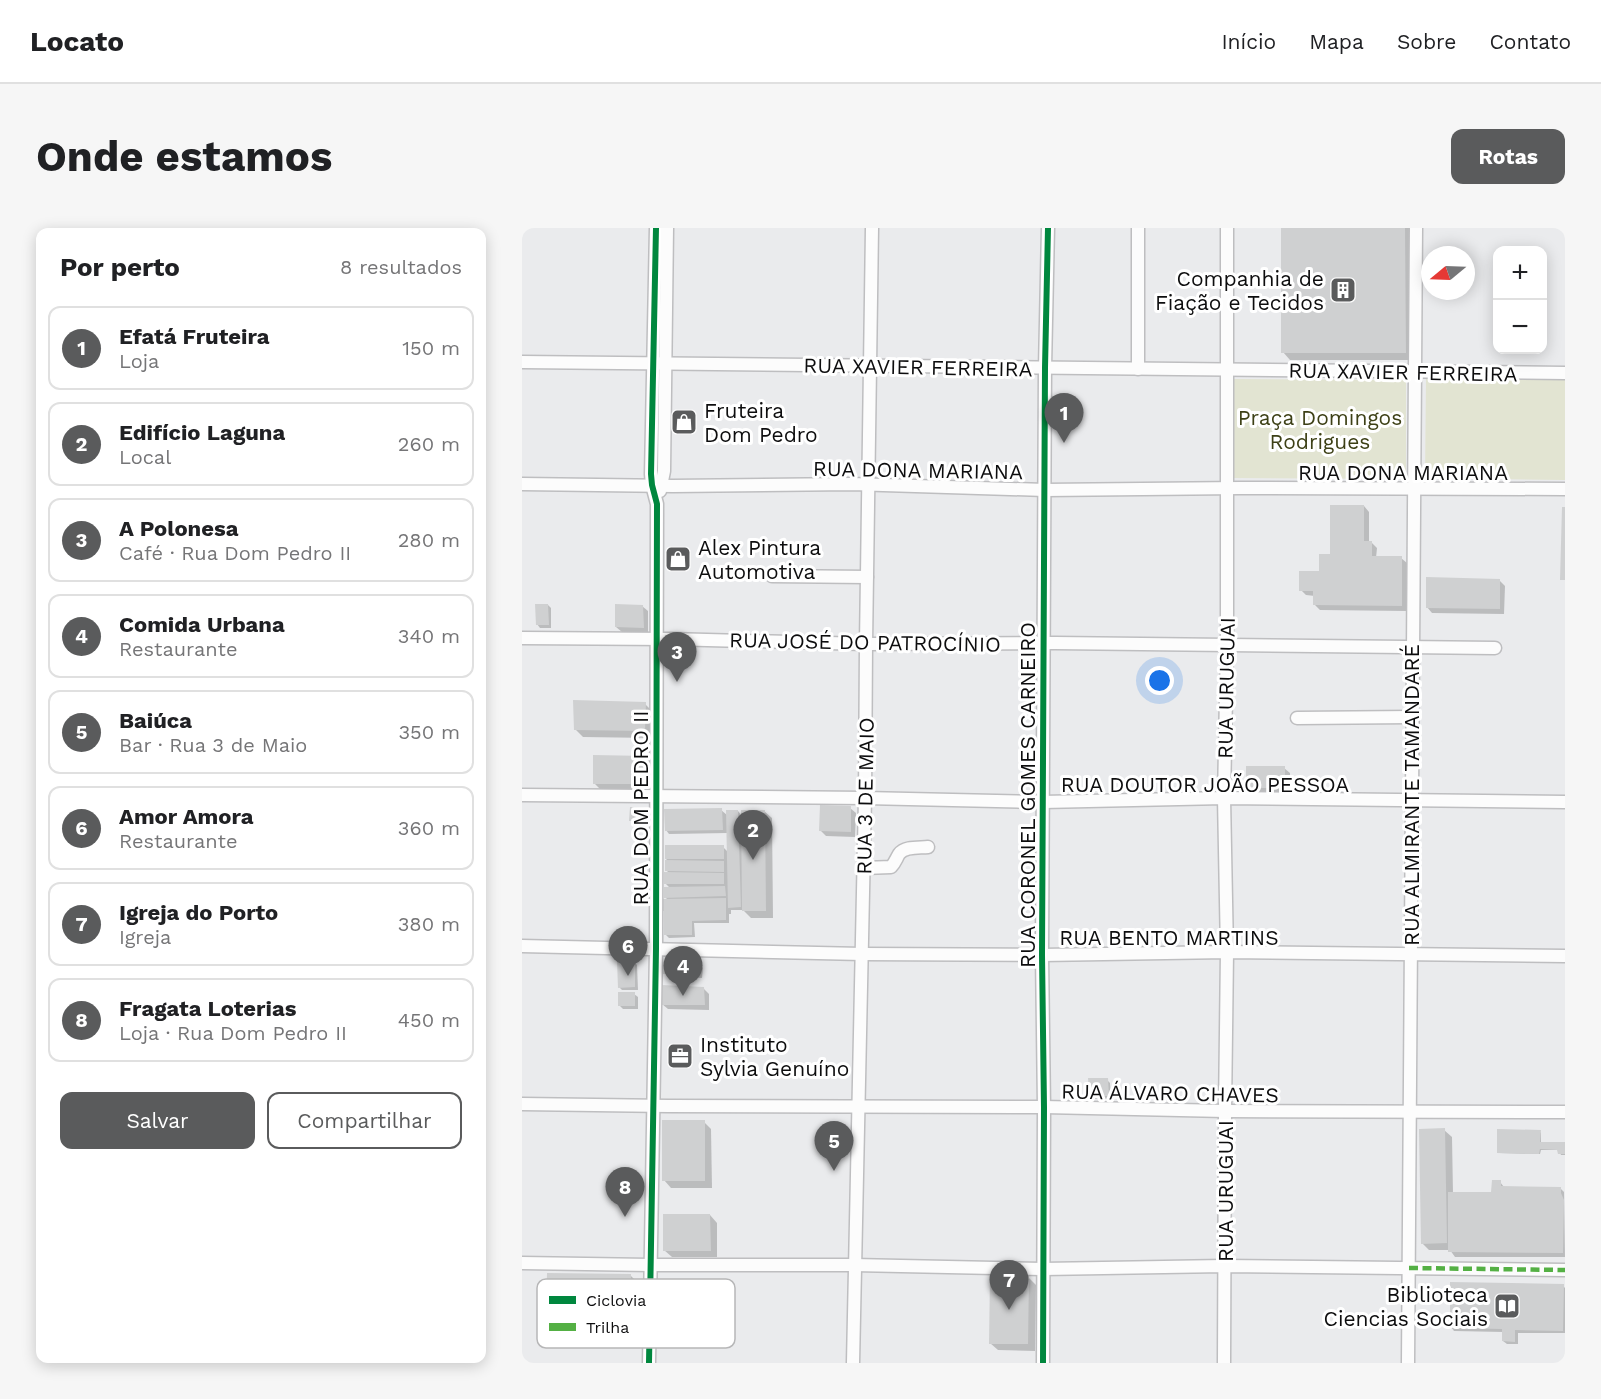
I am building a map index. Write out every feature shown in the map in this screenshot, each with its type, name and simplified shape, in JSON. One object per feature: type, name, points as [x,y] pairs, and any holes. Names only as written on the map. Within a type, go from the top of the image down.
[{"type":"street","name":"RUA DOM PEDRO II","points":[[650,1279],[656,949],[657,485],[664,471],[656,228]]},
{"type":"street","name":"RUA DOM PEDRO II","points":[[659,364],[667,228]]},
{"type":"street","name":"RUA 3 DE MAIO","points":[[853,1363],[866,798],[872,228]]},
{"type":"street","name":"RUA CORONEL GOMES CARNEIRO","points":[[1043,1363],[1044,1107],[1041,955],[1048,228]]},
{"type":"street","points":[[1138,228],[1138,369]]},
{"type":"street","name":"RUA URUGUAI","points":[[1224,1363],[1227,952],[1224,798],[1227,645],[1227,228]]},
{"type":"street","name":"RUA ALMIRANTE TAMANDARÉ","points":[[1408,1363],[1416,228]]},
{"type":"street","name":"RUA XAVIER FERREIRA","points":[[522,362],[1565,373]]},
{"type":"street","name":"RUA DONA MARIANA","points":[[522,484],[868,484],[1045,490],[1565,489]]},
{"type":"street","points":[[772,576],[867,577]]},
{"type":"street","name":"RUA JOSÉ DO PATROCÍNIO","points":[[522,638],[866,644],[1044,643],[1496,648]]},
{"type":"street","points":[[1297,718],[1412,717]]},
{"type":"street","name":"RUA DOUTOR JOÃO PESSOA","points":[[522,795],[1043,802],[1224,798],[1565,801]]},
{"type":"street","points":[[864,868],[891,867],[904,849],[928,847]]},
{"type":"street","name":"RUA BENTO MARTINS","points":[[522,946],[862,954],[1041,955],[1227,952],[1565,956]]},
{"type":"street","name":"RUA ÁLVARO CHAVES","points":[[522,1104],[1565,1112]]},
{"type":"street","points":[[522,1263],[854,1264],[1043,1269],[1224,1266],[1565,1270]]},
{"type":"street","name":"RUA DOM PEDRO II","points":[[649,1348],[649,1363]]},
{"type":"green space","name":"Praça Domingos Rodrigues","points":[[1234,379],[1406,380],[1406,479],[1234,478]]},
{"type":"green space","name":"Praça Domingos Rodrigues","points":[[1426,379],[1565,380],[1565,480],[1425,478]]},
{"type":"building","name":"Companhia de Fiação e Tecidos","points":[[1281,228],[1405,228],[1406,353],[1281,353]]},
{"type":"building","points":[[1330,505],[1364,505],[1364,541],[1372,541],[1372,556],[1402,556],[1402,606],[1313,605],[1313,591],[1299,591],[1299,571],[1319,571],[1319,554],[1330,554]]},
{"type":"building","points":[[1562,507],[1565,507],[1565,580],[1560,580]]},
{"type":"building","points":[[1426,577],[1500,579],[1500,609],[1426,608]]},
{"type":"building","points":[[535,604],[548,604],[549,625],[536,625]]},
{"type":"building","points":[[615,604],[643,605],[644,628],[615,627]]},
{"type":"building","points":[[573,700],[646,702],[645,731],[574,730]]},
{"type":"building","points":[[593,755],[647,756],[648,784],[593,784]]},
{"type":"building","points":[[1246,766],[1285,766],[1285,788],[1246,788]]},
{"type":"building","points":[[820,805],[851,806],[851,832],[819,831]]},
{"type":"building","points":[[630,807],[647,808],[648,821],[629,821]]},
{"type":"building","points":[[722,808],[723,830],[665,831],[664,809]]},
{"type":"building","points":[[726,810],[738,810],[741,907],[728,908]]},
{"type":"building","points":[[741,810],[765,810],[766,911],[742,911]]},
{"type":"building","points":[[665,845],[724,845],[724,859],[665,859]]},
{"type":"building","points":[[665,860],[724,861],[724,872],[665,871]]},
{"type":"building","points":[[664,872],[724,873],[724,884],[664,884]]},
{"type":"building","points":[[725,886],[726,896],[664,898],[664,887]]},
{"type":"building","points":[[726,898],[726,920],[692,921],[692,935],[664,935],[664,911],[662,911],[661,899]]},
{"type":"building","points":[[617,961],[635,961],[635,987],[618,988]]},
{"type":"building","points":[[664,961],[700,963],[699,975],[663,974]]},
{"type":"building","points":[[661,985],[704,987],[705,1005],[661,1005]]},
{"type":"building","points":[[618,992],[635,992],[635,1006],[618,1006]]},
{"type":"building","points":[[1088,1078],[1108,1078],[1109,1096],[1089,1096]]},
{"type":"building","points":[[662,1120],[705,1120],[705,1181],[662,1181]]},
{"type":"building","points":[[1445,1128],[1447,1243],[1421,1244],[1419,1129]]},
{"type":"building","points":[[1497,1129],[1541,1130],[1540,1142],[1565,1142],[1565,1154],[1558,1154],[1557,1150],[1540,1149],[1539,1154],[1497,1153]]},
{"type":"building","points":[[1492,1180],[1501,1180],[1501,1186],[1561,1187],[1564,1200],[1563,1253],[1448,1252],[1448,1192],[1491,1192]]},
{"type":"building","points":[[663,1214],[710,1214],[711,1251],[663,1251]]},
{"type":"building","points":[[547,1273],[631,1274],[631,1279],[547,1279]]},
{"type":"building","points":[[990,1275],[1029,1276],[1028,1344],[989,1344]]},
{"type":"building","name":"Biblioteca Ciencias Sociais","points":[[1450,1282],[1564,1284],[1563,1331],[1515,1330],[1515,1342],[1502,1341],[1502,1329],[1450,1328]]},
{"type":"marked path","points":[[1409,1268],[1565,1270]]},
{"type":"cycle path","points":[[650,1279],[656,949],[657,504],[651,474],[656,228]]},
{"type":"cycle path","points":[[1043,1363],[1042,955],[1045,368],[1048,228]]},
{"type":"cycle path","points":[[649,1348],[649,1363]]},
{"type":"place","name":"Companhia de Fiação e Tecidos","points":[[1343,290]]},
{"type":"place","name":"Fruteira Dom Pedro","points":[[684,422]]},
{"type":"place","name":"Efatá Fruteira","points":[[1064,443]]},
{"type":"place","name":"Alex Pintura Automotiva","points":[[678,559]]},
{"type":"place","name":"A Polonesa","points":[[677,682]]},
{"type":"place","name":"Edifício Laguna","points":[[753,860]]},
{"type":"place","name":"Amor Amora","points":[[628,976]]},
{"type":"place","name":"Comida Urbana","points":[[683,996]]},
{"type":"place","name":"Instituto Sylvia Genuíno","points":[[680,1056]]},
{"type":"place","name":"Baiúca","points":[[834,1171]]},
{"type":"place","name":"Fragata Loterias","points":[[625,1217]]},
{"type":"place","name":"Biblioteca Ciencias Sociais","points":[[1507,1306]]},
{"type":"place","name":"Igreja do Porto","points":[[1009,1310]]}]
